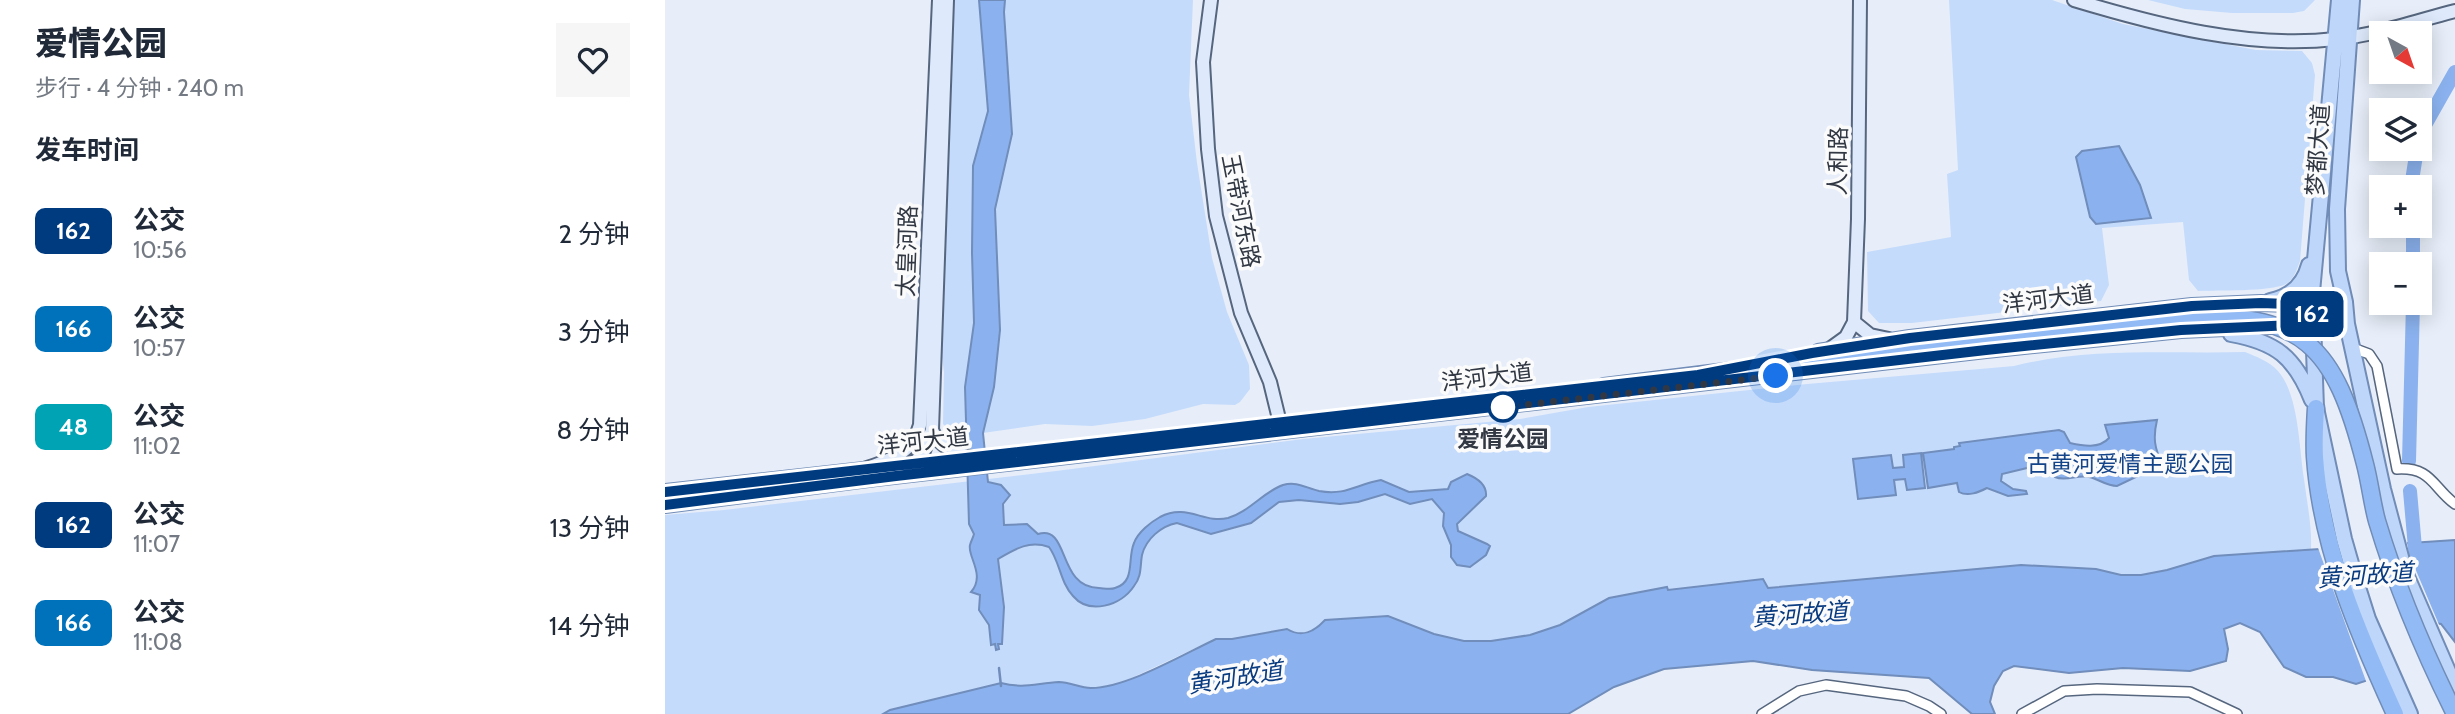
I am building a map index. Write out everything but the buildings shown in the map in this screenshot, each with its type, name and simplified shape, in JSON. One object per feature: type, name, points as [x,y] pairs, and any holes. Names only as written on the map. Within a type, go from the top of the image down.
[{"type":"highway","points":[[1724,372],[1824,355],[2178,318],[2233,316],[2269,322],[2286,329],[2322,358],[2347,399],[2389,562],[2432,669],[2455,714]]},
{"type":"highway","points":[[2316,408],[2315,456],[2321,502],[2335,562],[2372,664],[2395,714]]},
{"type":"main road","name":"梦都大道","points":[[2339,0],[2342,38],[2337,209],[2339,271],[2345,302]]},
{"type":"main road","name":"梦都大道","points":[[2312,298],[2316,240],[2342,38],[2352,0]]},
{"type":"main road","points":[[2261,303],[2278,299],[2302,283],[2307,275],[2316,240]]},
{"type":"main road","name":"洋河大道","points":[[1824,355],[1903,339],[2192,306],[2312,298],[2345,302]]},
{"type":"main road","points":[[2312,298],[2316,408],[2337,505],[2368,619],[2410,714]]},
{"type":"main road","points":[[2345,302],[2347,324],[2383,489],[2405,572],[2455,687]]},
{"type":"main road","name":"洋河大道","points":[[665,492],[1986,350],[2205,329],[2347,324]]},
{"type":"main road","points":[[2205,329],[2249,337],[2270,344],[2285,354],[2299,372],[2316,408]]},
{"type":"main road","name":"洋河大道","points":[[665,505],[896,476],[920,464],[1724,372]]},
{"type":"street","name":"太皇河路","points":[[861,470],[891,460],[907,449],[918,434],[922,416],[939,0]]},
{"type":"street","name":"太皇河路","points":[[920,464],[932,430],[947,0]]},
{"type":"street","name":"玉带河东路","points":[[1211,0],[1203,62],[1207,149],[1216,216],[1241,313],[1270,382],[1280,423]]},
{"type":"street","name":"人和路","points":[[1854,322],[1860,0]]},
{"type":"street","points":[[2074,0],[2186,29],[2265,40],[2342,38],[2455,11]]},
{"type":"street","points":[[1824,355],[1846,337],[1854,322],[1873,337],[1903,339]]},
{"type":"street","points":[[2354,354],[2369,354],[2377,366],[2397,469],[2429,475],[2455,503]]},
{"type":"street","points":[[920,464],[922,416]]},
{"type":"street","points":[[932,430],[950,451],[972,458]]},
{"type":"street","points":[[1762,714],[1799,691],[1826,685],[1906,696],[1941,714]]},
{"type":"street","points":[[2022,714],[2064,691],[2097,689],[2190,692],[2237,714]]},
{"type":"green space","points":[[951,0],[979,0],[988,111],[973,166],[974,323],[966,383],[965,434],[948,429],[943,424],[944,372],[940,342]]},
{"type":"green space","points":[[1005,0],[1193,0],[1189,95],[1197,163],[1212,258],[1227,312],[1249,365],[1250,389],[1235,405],[1203,404],[1145,419],[1092,426],[1045,424],[983,433],[994,387],[1000,330],[995,209],[1012,134]]},
{"type":"green space","points":[[1949,0],[2052,0],[2123,24],[2256,50],[2302,51],[2312,63],[2315,75],[2300,261],[2291,279],[2278,287],[2198,291],[2189,280],[2183,222],[2102,228],[2109,285],[2101,301],[1912,323],[1879,323],[1868,311],[1867,252],[1951,237],[1947,174],[1958,170]]},
{"type":"green space","points":[[2148,0],[2315,0],[2304,11],[2293,13],[2232,13],[2185,9]]},
{"type":"green space","name":"古黄河爱情主题公园","points":[[2245,352],[2278,371],[2290,394],[2299,438],[2311,549],[2214,556],[2141,575],[2121,575],[2096,569],[2021,565],[1768,588],[1762,579],[1667,590],[1667,587],[1609,598],[1560,625],[1530,635],[1491,641],[1464,641],[1434,634],[1388,616],[1326,620],[1317,628],[1303,633],[1287,629],[1232,639],[1215,639],[1123,682],[1105,686],[1090,688],[1064,682],[1019,688],[1001,683],[883,714],[665,714],[665,515],[1056,471],[1303,439],[1520,419],[1588,407],[1807,384],[2014,366],[2071,356]]},
{"type":"water","points":[[979,0],[1005,0],[1012,134],[995,209],[1000,330],[994,387],[983,433],[988,482],[1001,485],[1010,495],[1003,504],[1004,525],[1027,524],[1038,534],[1048,533],[1055,538],[1076,578],[1086,585],[1111,589],[1126,581],[1132,549],[1138,535],[1160,517],[1170,513],[1228,518],[1276,488],[1288,484],[1337,492],[1381,480],[1409,492],[1448,489],[1451,482],[1467,474],[1483,485],[1486,496],[1457,524],[1458,531],[1490,546],[1486,555],[1470,567],[1457,565],[1451,557],[1451,545],[1443,526],[1444,513],[1432,499],[1410,504],[1385,494],[1340,504],[1299,500],[1279,502],[1251,523],[1211,534],[1177,523],[1165,527],[1147,544],[1138,578],[1128,593],[1113,603],[1096,606],[1080,602],[1073,596],[1065,585],[1049,547],[1029,545],[998,559],[1004,607],[1002,644],[998,644],[999,649],[996,650],[995,644],[991,645],[989,625],[979,610],[980,595],[971,592],[977,579],[970,549],[974,534],[969,524],[965,387],[974,323],[973,166],[988,111]]},
{"type":"water","points":[[2119,146],[2140,185],[2151,218],[2096,224],[2090,217],[2076,157],[2082,151]]},
{"type":"water","points":[[2157,420],[2155,443],[2163,464],[2117,486],[2085,476],[2063,479],[2055,477],[2056,467],[2044,459],[2027,468],[2002,474],[2001,481],[2013,489],[2026,491],[2027,494],[2008,496],[1987,488],[1966,494],[1959,492],[1957,483],[1928,488],[1923,453],[1954,449],[1960,446],[1959,443],[2059,430],[2064,432],[2070,443],[2096,445],[2109,438],[2105,425]]},
{"type":"water","points":[[1921,453],[1925,488],[1907,490],[1905,479],[1894,480],[1896,495],[1858,499],[1853,459],[1891,455],[1893,468],[1904,467],[1903,455]]},
{"type":"water","name":"黄河故道","points":[[2455,540],[2455,642],[2441,624],[2398,618],[2387,674],[2356,684],[2333,677],[2306,677],[2284,667],[2260,632],[2240,623],[2224,629],[2228,649],[2226,661],[2190,671],[2123,668],[2069,673],[2014,666],[2003,671],[1994,686],[1990,702],[1995,714],[1972,714],[1929,678],[1812,670],[1753,661],[1664,669],[1614,687],[1568,714],[883,714],[1001,683],[1023,686],[1059,682],[1087,688],[1105,687],[1154,670],[1216,639],[1232,639],[1287,629],[1303,633],[1317,628],[1325,620],[1388,616],[1434,634],[1464,641],[1491,641],[1530,635],[1560,625],[1609,598],[1667,587],[1668,590],[1763,579],[1768,588],[2021,565],[2096,569],[2121,575],[2141,575],[2214,556]]},
{"type":"pier","points":[[2406,539],[2412,561],[2440,627],[2402,622],[2416,655],[2412,670],[2367,684],[2317,545]]},
{"type":"waterway","points":[[2432,113],[2455,72]]},
{"type":"waterway","points":[[2413,175],[2415,161]]},
{"type":"waterway","points":[[2413,238],[2413,252]]},
{"type":"waterway","points":[[2409,461],[2413,315]]},
{"type":"waterway","name":"黄河故道","points":[[2410,491],[2416,559]]},
{"type":"waterway","points":[[999,668],[1001,686]]},
{"type":"bus line","name":"162","points":[[665,492],[1724,372],[1812,353],[1910,338],[2192,306],[2261,303],[2312,305],[2313,324],[2181,330],[1986,350],[665,505]]},
{"type":"place","name":"爱情公园","points":[[1503,407]]},
{"type":"route","points":[[1503,407],[1497,408],[1776,376]]}]
